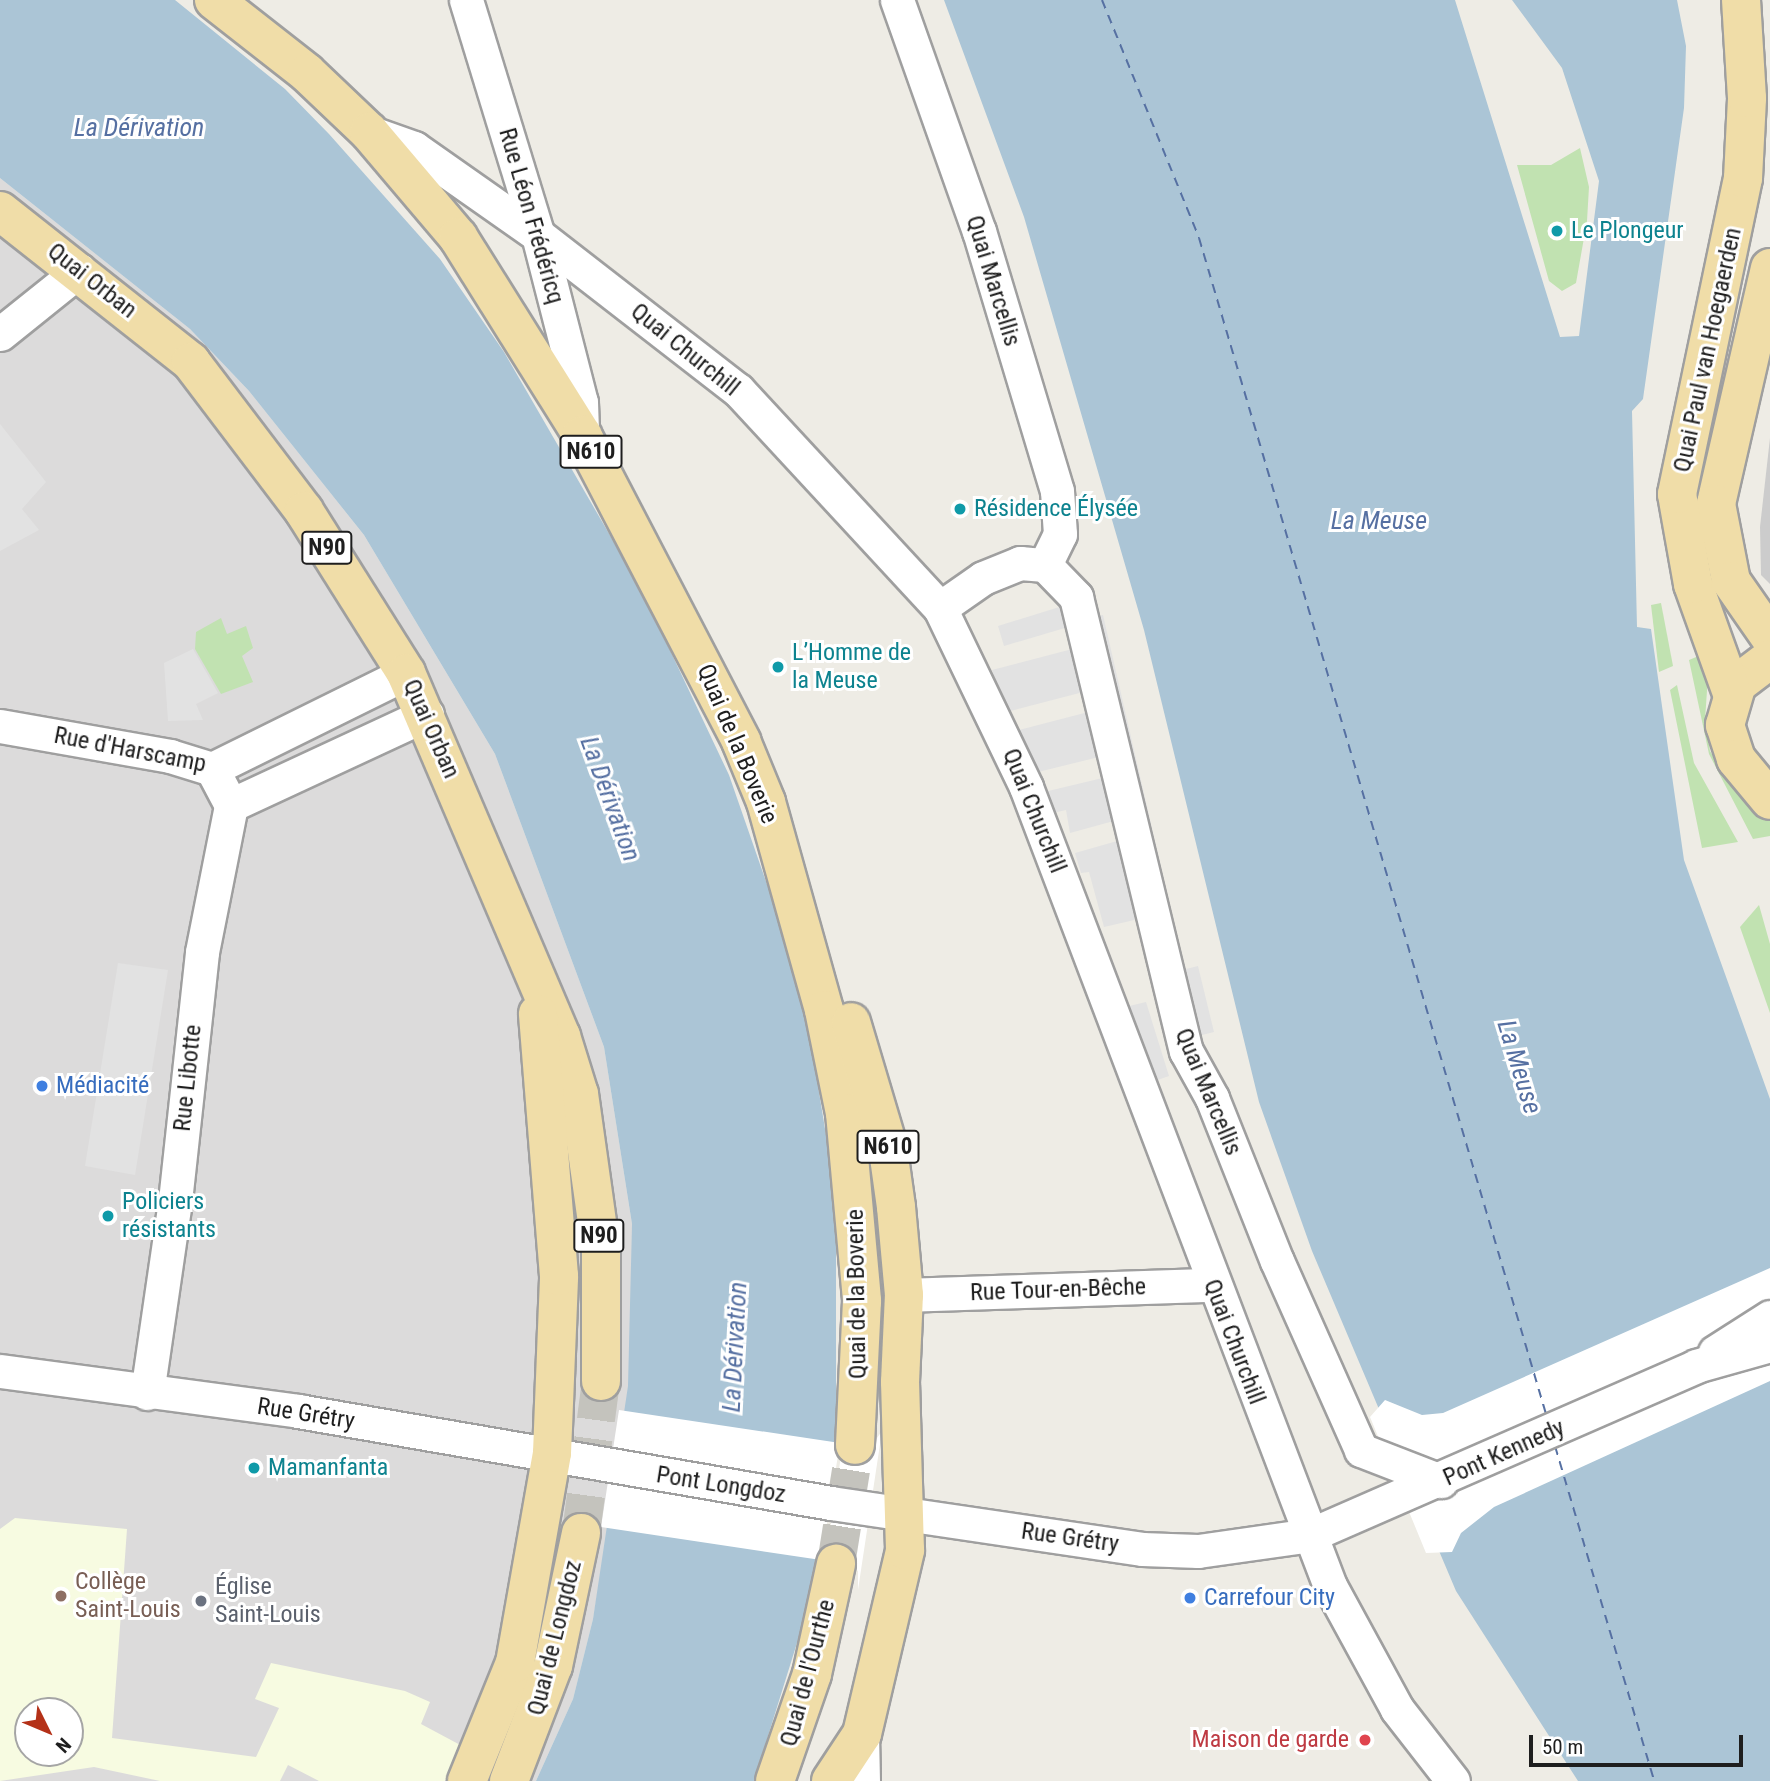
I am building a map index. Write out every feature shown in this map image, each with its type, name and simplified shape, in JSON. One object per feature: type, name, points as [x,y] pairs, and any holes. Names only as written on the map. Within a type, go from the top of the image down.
[{"type":"main road","name":"Quai de la Boverie","points":[[214,0],[307,73],[369,132],[458,237],[582,435],[712,678],[766,802],[824,1010],[845,1113],[862,1301],[855,1445]]},
{"type":"main road","name":"Quai Paul van Hoegaerden","points":[[1741,0],[1747,98],[1743,178],[1677,494],[1693,584],[1732,693],[1727,737],[1757,777],[1770,800]]},
{"type":"main road","name":"Quai Orban","points":[[0,211],[80,270],[191,362],[304,511],[406,673],[427,715],[561,1036],[587,1133],[601,1251],[601,1381]]},
{"type":"main road","name":"Quai Paul van Hoegaerden","points":[[1770,268],[1716,504],[1720,550],[1731,582],[1770,637]]},
{"type":"main road","points":[[1732,693],[1744,675],[1770,659]]},
{"type":"main road","name":"N610","points":[[766,802],[812,905],[887,1143],[904,1295],[900,1580],[862,1734],[831,1781]]},
{"type":"main road","points":[[467,1781],[515,1663],[552,1453],[559,1276],[534,974]]},
{"type":"main road","name":"Quai de Longdoz","points":[[509,1781],[553,1666],[581,1533]]},
{"type":"main road","name":"Quai de l'Ourthe","points":[[775,1781],[812,1674],[836,1564]]},
{"type":"street","name":"Rue Léon Frédéricq","points":[[466,0],[538,235],[581,402],[582,435]]},
{"type":"street","name":"Quai Marcellis","points":[[897,0],[979,231],[1057,491],[1060,534],[1045,565],[1076,597],[1186,1051],[1212,1098],[1277,1261],[1362,1450],[1441,1481]]},
{"type":"street","name":"Quai de la Boverie","points":[[369,132],[414,148],[538,235]]},
{"type":"street","name":"Quai Churchill","points":[[538,235],[737,390],[940,608],[1026,787],[1211,1284],[1330,1587],[1397,1709],[1453,1781]]},
{"type":"street","points":[[0,334],[80,270]]},
{"type":"street","points":[[940,608],[983,578],[1020,563],[1045,565]]},
{"type":"street","name":"Rue d'Harscamp","points":[[0,726],[170,756],[212,769],[406,673]]},
{"type":"street","points":[[212,769],[231,805],[427,715]]},
{"type":"street","name":"Rue Libotte","points":[[147,1393],[175,1201],[201,953],[231,805]]},
{"type":"street","name":"Rue Tour-en-Bêche","points":[[904,1295],[1211,1284]]},
{"type":"street","name":"Pont Kennedy","points":[[1696,1366],[1770,1317]]},
{"type":"street","name":"Pont Kennedy","points":[[1310,1535],[1441,1481],[1696,1366],[1770,1345]]},
{"type":"street","name":"Rue Grétry","points":[[0,1371],[552,1453],[610,1468]]},
{"type":"street","name":"Pont Longdoz","points":[[610,1468],[831,1503]]},
{"type":"street","name":"Rue Grétry","points":[[831,1503],[1159,1550],[1226,1550],[1310,1535]]},
{"type":"street","points":[[862,1734],[863,1781]]},
{"type":"shaded area","points":[[0,178],[190,329],[249,391],[364,535],[495,754],[604,1047],[632,1224],[631,1397],[593,1619],[573,1699],[536,1781],[0,1781]]},
{"type":"shaded area","points":[[0,424],[46,482],[22,509],[39,530],[0,551]]},
{"type":"shaded area","points":[[1770,438],[1770,584],[1761,575],[1760,527]]},
{"type":"shaded area","points":[[1069,604],[1075,625],[1004,646],[998,626]]},
{"type":"shaded area","points":[[1103,615],[1171,911],[1161,913],[1094,617]]},
{"type":"shaded area","points":[[1080,647],[1091,690],[1003,713],[992,670]]},
{"type":"shaded area","points":[[193,649],[218,693],[196,704],[203,720],[168,721],[164,663]]},
{"type":"shaded area","points":[[1096,710],[1107,755],[1030,774],[1019,730]]},
{"type":"shaded area","points":[[1111,776],[1121,819],[1070,833],[1066,810],[1049,814],[1044,792]]},
{"type":"shaded area","points":[[1124,839],[1143,918],[1104,927],[1089,872],[1081,873],[1075,853]]},
{"type":"shaded area","points":[[118,963],[168,970],[135,1175],[85,1166]]},
{"type":"shaded area","points":[[1198,966],[1214,1032],[1194,1037],[1178,971]]},
{"type":"shaded area","points":[[1146,1002],[1169,1076],[1152,1082],[1125,1007]]},
{"type":"shaded area","name":"Collège Saint-Louis","points":[[15,1518],[127,1529],[112,1738],[256,1757],[279,1708],[255,1699],[271,1663],[405,1691],[430,1702],[421,1724],[464,1747],[445,1781],[319,1781],[288,1765],[280,1781],[160,1781],[94,1767],[0,1781],[0,1529]]},
{"type":"green space","points":[[1580,148],[1589,187],[1587,221],[1576,283],[1562,291],[1549,281],[1517,165],[1551,165]]},
{"type":"green space","points":[[1661,603],[1673,666],[1659,672],[1651,605]]},
{"type":"green space","points":[[221,618],[227,634],[246,626],[253,648],[242,656],[253,682],[221,694],[195,649],[196,632]]},
{"type":"green space","points":[[1701,655],[1708,676],[1705,720],[1710,751],[1730,784],[1770,819],[1770,836],[1753,839],[1709,754],[1689,660]]},
{"type":"green space","points":[[1677,685],[1694,763],[1738,842],[1702,848],[1670,690]]},
{"type":"green space","points":[[1759,905],[1770,944],[1770,1013],[1740,927]]},
{"type":"water","name":"La Dérivation","points":[[0,0],[175,0],[285,89],[329,134],[440,259],[504,352],[641,589],[729,775],[786,939],[809,1031],[836,1196],[836,1443],[811,1598],[754,1781],[536,1781],[573,1699],[593,1619],[628,1386],[632,1224],[604,1047],[495,754],[364,535],[249,391],[190,329],[0,178]]},
{"type":"water","name":"La Meuse","points":[[944,0],[1455,0],[1560,337],[1579,336],[1599,181],[1562,68],[1512,0],[1677,0],[1686,46],[1684,108],[1643,399],[1632,411],[1637,627],[1651,629],[1684,860],[1770,1099],[1770,1781],[1578,1781],[1456,1591],[1312,1251],[1259,1102],[1144,630],[1024,217]]},
{"type":"pier","points":[[1770,1268],[1770,1381],[1494,1507],[1461,1533],[1452,1552],[1426,1553],[1370,1417],[1385,1400],[1422,1415],[1443,1413]]},
{"type":"pier","points":[[619,1410],[840,1443],[821,1560],[601,1527]]},
{"type":"pier","points":[[845,1429],[872,1445],[882,1431],[858,1590],[858,1571],[851,1565],[823,1577]]},
{"type":"ferry route","points":[[1102,0],[1199,238],[1546,1414]]},
{"type":"ferry route","points":[[1555,1446],[1654,1781]]},
{"type":"tunnel","points":[[581,1533],[601,1381]]},
{"type":"tunnel","points":[[836,1564],[855,1445]]},
{"type":"place","name":"Le Plongeur","points":[[1557,231]]},
{"type":"place","name":"Résidence Élysée","points":[[960,509]]},
{"type":"place","name":"L’Homme de la Meuse","points":[[778,667]]},
{"type":"place","name":"Médiacité","points":[[42,1086]]},
{"type":"place","name":"Policiers résistants","points":[[108,1216]]},
{"type":"place","name":"Mamanfanta","points":[[254,1468]]},
{"type":"place","name":"Collège Saint-Louis","points":[[61,1596]]},
{"type":"place","name":"Carrefour City","points":[[1190,1598]]},
{"type":"place","name":"Église Saint-Louis","points":[[201,1601]]},
{"type":"place","name":"Maison de garde","points":[[1365,1740]]}]
